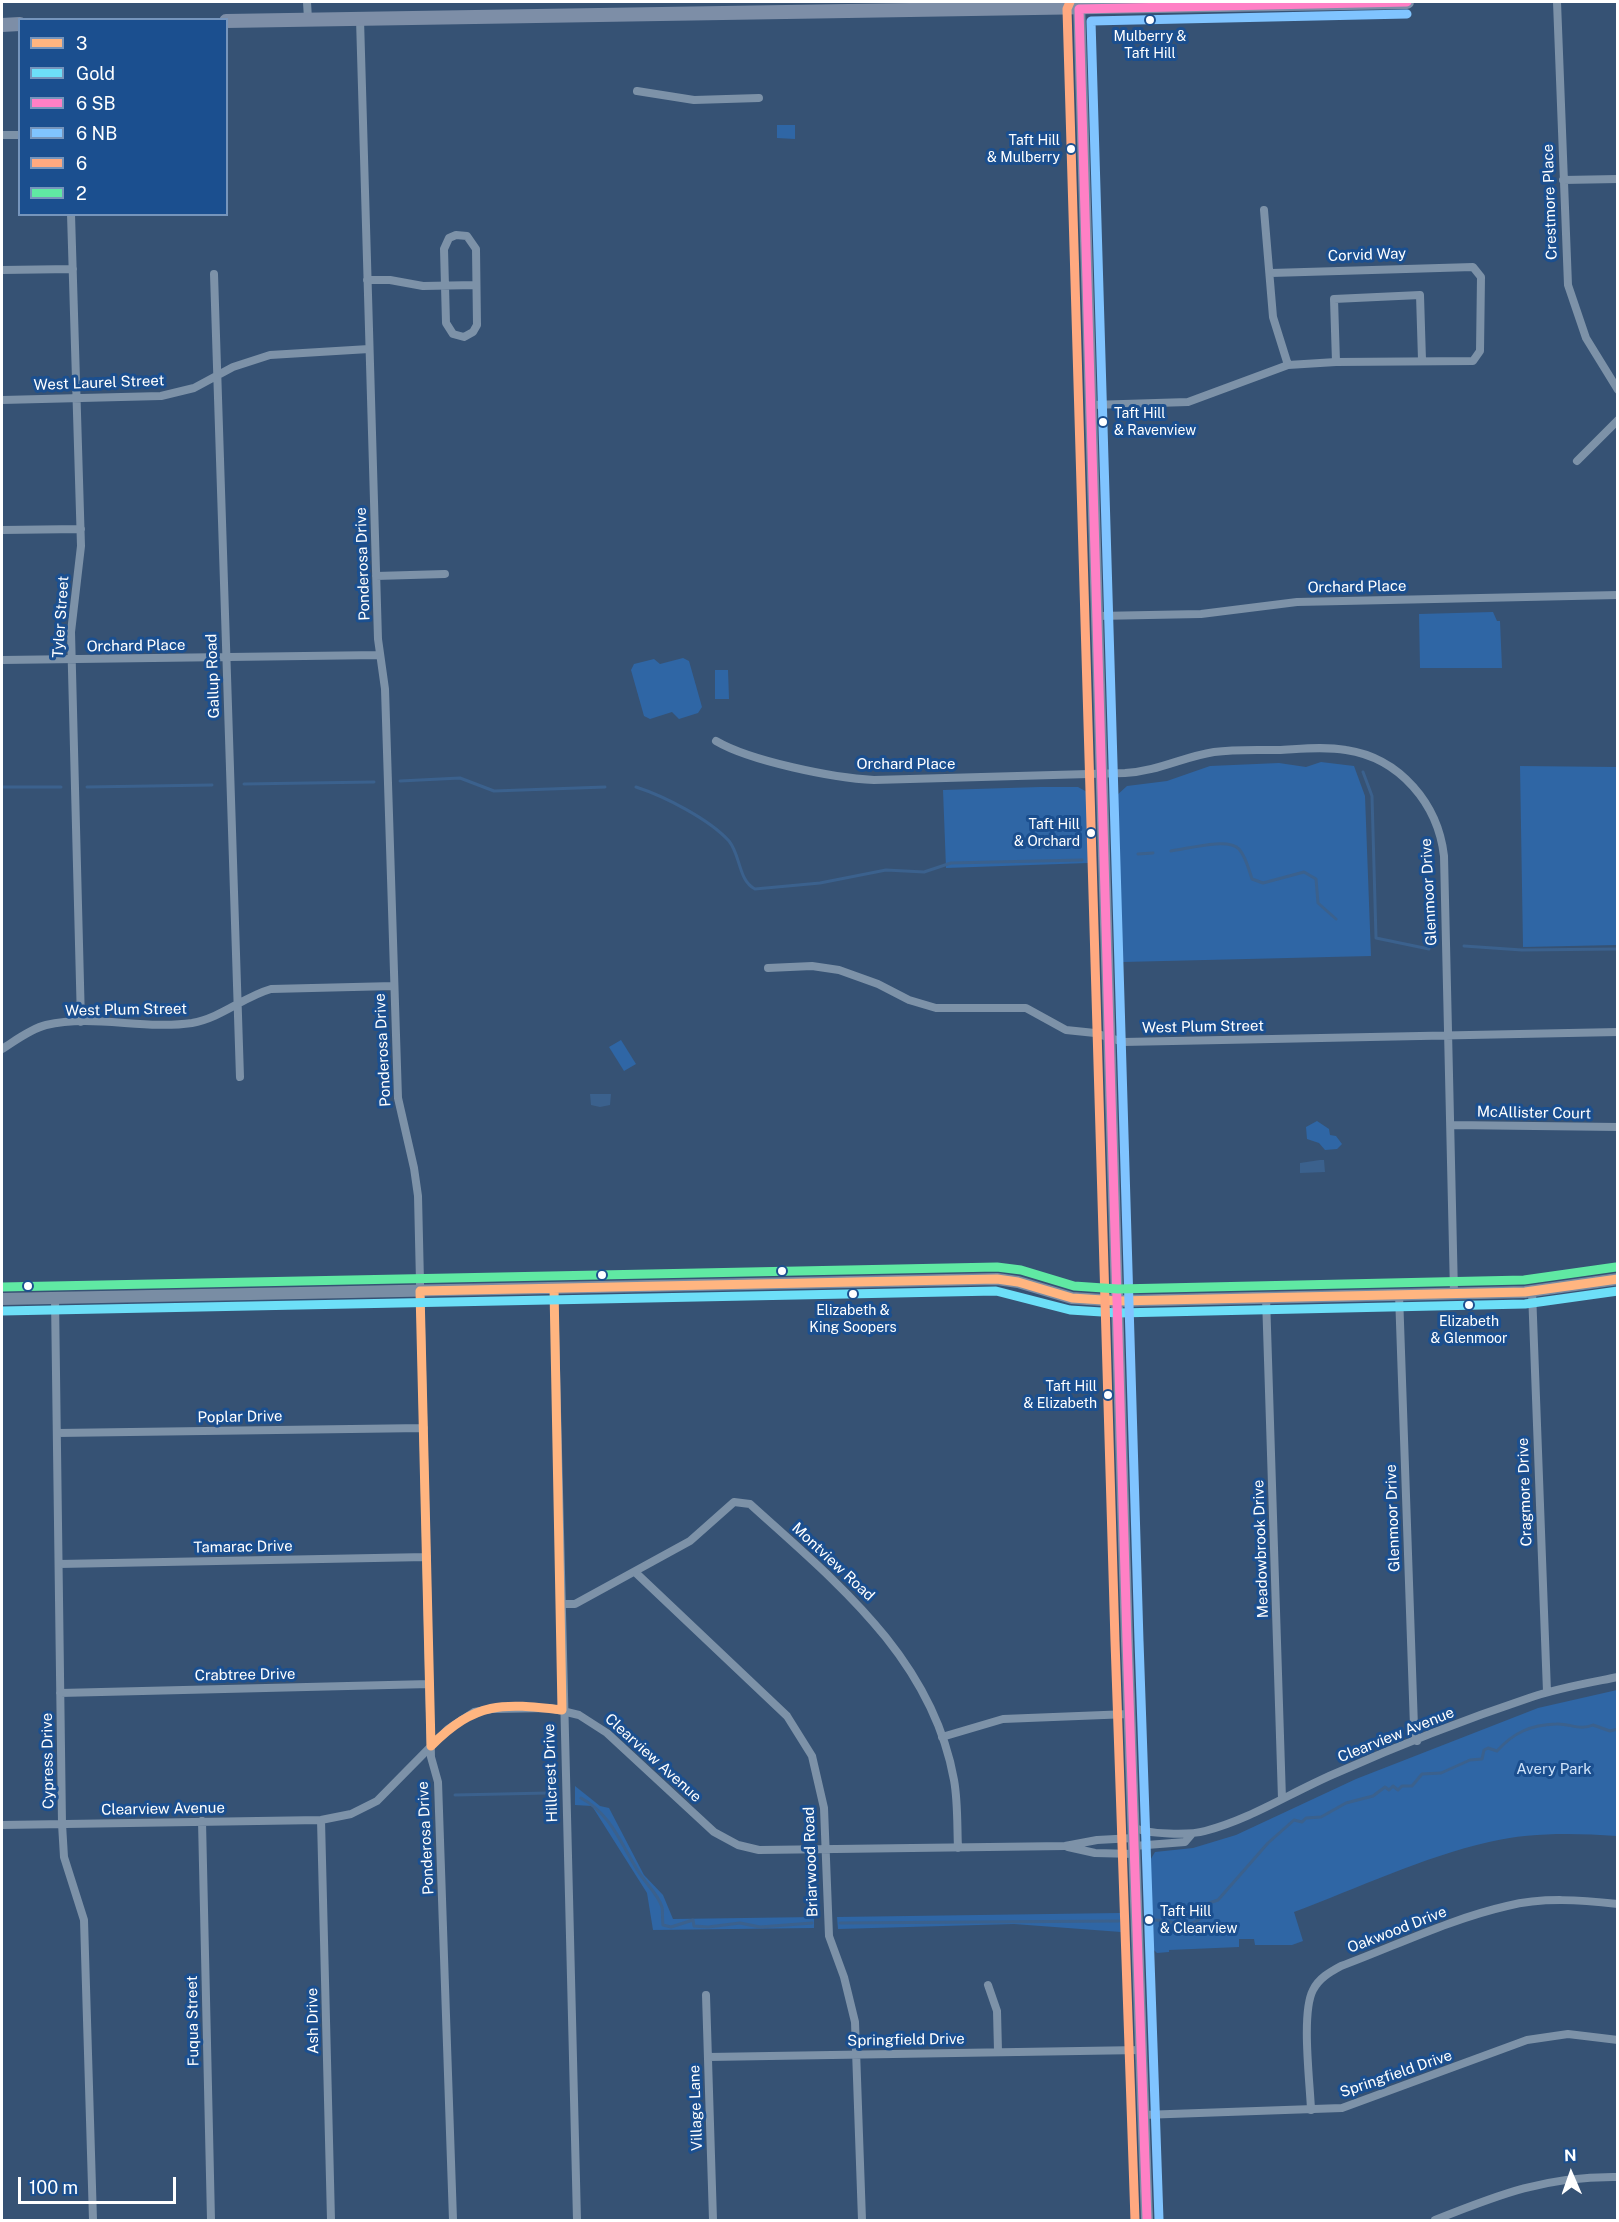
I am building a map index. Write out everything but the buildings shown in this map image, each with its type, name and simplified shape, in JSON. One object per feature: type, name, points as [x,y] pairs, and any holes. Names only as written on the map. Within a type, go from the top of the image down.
[{"type":"main road","points":[[228,21],[766,7],[1407,2]]},
{"type":"main road","points":[[1079,5],[1129,1714],[1147,2220]]},
{"type":"main road","points":[[2,25],[18,24]]},
{"type":"main road","points":[[2,1299],[554,1289],[743,1283],[997,1280],[1018,1282],[1072,1298],[1118,1301],[1532,1291],[1617,1279]]},
{"type":"street","points":[[307,2],[308,19]]},
{"type":"street","name":"Crestmore Place","points":[[1557,2],[1568,285],[1586,338],[1617,390]]},
{"type":"street","name":"Ponderosa Drive","points":[[360,19],[376,576],[380,655],[385,689],[398,1098],[418,1196],[431,1746],[438,1782],[453,2220]]},
{"type":"street","points":[[637,91],[694,100],[759,98]]},
{"type":"street","points":[[2,135],[18,135]]},
{"type":"street","points":[[1563,180],[1617,179]]},
{"type":"street","points":[[1264,210],[1273,317],[1288,365]]},
{"type":"street","name":"Tyler Street","points":[[71,216],[75,399],[81,529],[81,546],[72,613],[81,1022]]},
{"type":"street","points":[[460,234],[471,238],[475,245],[476,285],[477,325],[473,332],[464,337],[453,334],[448,328],[445,286],[445,245],[453,236],[460,234]]},
{"type":"street","name":"Corvid Way","points":[[1271,273],[1464,265],[1473,267],[1481,277],[1480,351],[1473,361],[1422,360]]},
{"type":"street","points":[[2,270],[73,268]]},
{"type":"street","name":"Gallup Road","points":[[214,274],[240,1077]]},
{"type":"street","points":[[367,280],[390,280],[423,286],[476,285]]},
{"type":"street","points":[[1091,405],[1188,402],[1288,365],[1422,360],[1420,295],[1334,299],[1336,362]]},
{"type":"street","name":"West Laurel Street","points":[[2,400],[172,394],[194,388],[245,362],[276,354],[369,349]]},
{"type":"street","points":[[1577,461],[1617,420]]},
{"type":"street","points":[[2,530],[81,529]]},
{"type":"street","points":[[376,576],[445,574]]},
{"type":"street","name":"Orchard Place","points":[[1097,616],[1202,614],[1297,602],[1617,596]]},
{"type":"street","name":"Orchard Place","points":[[2,660],[380,655]]},
{"type":"street","name":"Orchard Place","points":[[716,741],[734,752],[856,779],[1102,774]]},
{"type":"street","name":"Glenmoor Drive","points":[[1102,774],[1146,772],[1213,753],[1330,748],[1363,754],[1397,772],[1422,796],[1441,835],[1444,856],[1454,1293]]},
{"type":"street","name":"West Plum Street","points":[[768,968],[813,966],[839,970],[878,984],[924,1006],[948,1009],[1026,1008],[1066,1030],[1095,1033],[1126,1042],[1617,1032]]},
{"type":"street","name":"West Plum Street","points":[[2,1049],[34,1029],[81,1022],[190,1023],[210,1018],[262,992],[281,988],[394,986]]},
{"type":"street","name":"McAllister Court","points":[[1451,1125],[1617,1127]]},
{"type":"street","name":"Hillcrest Drive","points":[[554,1289],[562,1604],[562,1710],[577,2220]]},
{"type":"street","name":"Cragmore Drive","points":[[1532,1291],[1547,1692]]},
{"type":"street","name":"Glenmoor Drive","points":[[1399,1294],[1413,1727],[1417,1741]]},
{"type":"street","name":"Meadowbrook Drive","points":[[1266,1297],[1282,1799]]},
{"type":"street","name":"Cypress Drive","points":[[55,1298],[62,1824],[65,1865],[78,1896],[84,1920],[93,2220]]},
{"type":"street","name":"Poplar Drive","points":[[57,1433],[424,1428]]},
{"type":"street","name":"Montview Road","points":[[562,1604],[575,1604],[690,1541],[734,1502],[750,1504],[850,1595],[874,1620],[908,1665],[928,1701],[942,1737],[954,1781],[957,1848]]},
{"type":"street","name":"Tamarac Drive","points":[[59,1564],[427,1557]]},
{"type":"street","name":"Briarwood Road","points":[[635,1572],[772,1701],[797,1730],[812,1756],[820,1780],[826,1851],[829,1936],[851,1999],[856,2054],[861,2220]]},
{"type":"street","name":"Clearview Avenue","points":[[1065,1846],[1095,1853],[1134,1842],[1147,1833],[1175,1832],[1191,1835],[1255,1814],[1333,1774],[1547,1692],[1617,1677]]},
{"type":"street","name":"Crabtree Drive","points":[[60,1693],[430,1684]]},
{"type":"street","name":"Clearview Avenue","points":[[2,1825],[321,1820],[351,1814],[377,1801],[448,1729],[474,1712],[492,1708],[562,1710],[592,1722],[607,1733],[714,1832],[738,1845],[759,1850],[826,1851],[1065,1846],[1097,1840],[1185,1842],[1191,1835]]},
{"type":"street","points":[[942,1737],[1003,1719],[1129,1714]]},
{"type":"street","name":"Ash Drive","points":[[321,1820],[331,2220]]},
{"type":"street","name":"Fuqua Street","points":[[202,1821],[211,2220]]},
{"type":"street","name":"Oakwood Drive","points":[[1311,2110],[1308,2013],[1313,1990],[1324,1976],[1341,1966],[1507,1906],[1557,1900],[1617,1904]]},
{"type":"street","points":[[988,1984],[997,2011],[998,2051]]},
{"type":"street","name":"Village Lane","points":[[706,1995],[713,2220]]},
{"type":"street","name":"Springfield Drive","points":[[1142,2115],[1342,2108],[1544,2036],[1568,2034],[1617,2040]]},
{"type":"street","name":"Springfield Drive","points":[[708,2057],[1141,2050]]},
{"type":"street","points":[[1435,2220],[1533,2184],[1563,2179],[1617,2177]]},
{"type":"green space","points":[[777,125],[795,125],[795,139],[777,138]]},
{"type":"green space","points":[[1493,612],[1497,621],[1500,621],[1502,668],[1420,668],[1419,614]]},
{"type":"green space","points":[[683,658],[689,661],[702,707],[698,713],[679,719],[672,712],[650,719],[644,716],[631,670],[634,664],[654,659],[660,664]]},
{"type":"green space","points":[[715,670],[728,670],[729,699],[715,699]]},
{"type":"green space","points":[[1321,762],[1354,766],[1365,796],[1371,956],[1123,962],[1120,942],[1116,796],[1127,786],[1167,781],[1210,766],[1279,763],[1306,767]]},
{"type":"green space","points":[[1520,766],[1617,767],[1617,945],[1523,947]]},
{"type":"green space","points":[[1078,787],[1087,792],[1088,863],[946,868],[943,790]]},
{"type":"green space","points":[[621,1040],[636,1064],[624,1071],[609,1047]]},
{"type":"green space","points":[[1317,1121],[1329,1129],[1330,1135],[1336,1136],[1342,1144],[1337,1149],[1325,1150],[1319,1143],[1307,1139],[1306,1127]]},
{"type":"green space","name":"Avery Park","points":[[1617,1690],[1617,1836],[1569,1834],[1521,1836],[1464,1848],[1440,1856],[1294,1912],[1303,1941],[1292,1945],[1255,1945],[1254,1939],[1239,1939],[1239,1947],[1169,1950],[1169,1952],[1157,1953],[1151,1947],[1149,1862],[1155,1852],[1193,1848],[1236,1835],[1356,1779],[1538,1708]]},
{"type":"green space","points":[[575,1786],[600,1806],[609,1808],[644,1875],[663,1895],[673,1919],[814,1917],[814,1928],[653,1930],[647,1893],[592,1806],[575,1805]]},
{"type":"green space","points":[[1120,1913],[1121,1932],[1014,1924],[838,1929],[837,1917]]},
{"type":"shaded area","points":[[590,1094],[611,1094],[610,1105],[600,1107],[591,1105]]},
{"type":"shaded area","points":[[1324,1160],[1325,1172],[1300,1173],[1300,1163]]},
{"type":"waterway","points":[[1363,772],[1372,796],[1376,938],[1429,949]]},
{"type":"waterway","points":[[400,781],[460,778],[494,791],[605,787]]},
{"type":"waterway","points":[[244,784],[374,782]]},
{"type":"waterway","points":[[87,787],[212,785]]},
{"type":"waterway","points":[[2,787],[61,787]]},
{"type":"waterway","points":[[636,787],[686,809],[720,833],[733,847],[745,880],[755,889],[820,883],[886,870],[924,872],[951,863],[1082,860]]},
{"type":"waterway","points":[[1171,851],[1217,844],[1234,846],[1244,856],[1252,879],[1263,883],[1304,872],[1316,879],[1318,903],[1336,919]]},
{"type":"waterway","points":[[1138,854],[1153,853]]},
{"type":"waterway","points":[[1464,946],[1522,950],[1618,949]]},
{"type":"waterway","points":[[1153,1920],[1179,1924],[1198,1920],[1205,1915],[1206,1904],[1218,1900],[1268,1843],[1294,1820],[1302,1822],[1306,1818],[1321,1817],[1346,1803],[1373,1796],[1385,1787],[1389,1790],[1393,1786],[1398,1790],[1402,1786],[1412,1786],[1422,1774],[1441,1773],[1470,1760],[1482,1759],[1484,1750],[1488,1748],[1497,1751],[1517,1734],[1531,1728],[1561,1724],[1579,1727],[1593,1725],[1610,1731],[1618,1729]]},
{"type":"waterway","points":[[455,1795],[548,1793]]},
{"type":"waterway","points":[[581,1798],[600,1812],[614,1830],[638,1871],[660,1902],[663,1925],[671,1927],[693,1920],[694,1926],[708,1927],[740,1923],[760,1927],[812,1923]]},
{"type":"waterway","points":[[840,1923],[1119,1921]]},
{"type":"transit line","name":"6","points":[[1070,2],[1067,9],[1115,1641],[1135,2220]]},
{"type":"transit line","points":[[1147,2220],[1127,1641],[1079,9],[1407,2]]},
{"type":"transit line","points":[[1159,2220],[1139,1641],[1091,21],[1407,14]]},
{"type":"transit line","name":"2","points":[[2,1287],[997,1267],[1021,1270],[1074,1286],[1118,1289],[1524,1280],[1616,1267]]},
{"type":"transit line","name":"3","points":[[420,1291],[997,1279],[1018,1282],[1072,1298],[1118,1301],[1525,1292],[1618,1279]]},
{"type":"transit line","name":"3","points":[[431,1746],[462,1720],[491,1708],[523,1706],[562,1710],[554,1289]]},
{"type":"transit line","name":"3","points":[[420,1291],[431,1746]]},
{"type":"transit line","name":"Gold","points":[[2,1311],[996,1291],[1070,1310],[1118,1313],[1525,1304],[1618,1291]]},
{"type":"place","name":"Mulberry & Taft Hill","points":[[1150,20]]},
{"type":"place","name":"Taft Hill & Mulberry","points":[[1071,149]]},
{"type":"place","name":"Taft Hill & Ravenview","points":[[1103,422]]},
{"type":"place","name":"Taft Hill & Orchard","points":[[1091,833]]},
{"type":"place","name":"Elizabeth & King Soopers","points":[[853,1294]]},
{"type":"place","name":"Elizabeth & Glenmoor","points":[[1469,1305]]},
{"type":"place","name":"Taft Hill & Elizabeth","points":[[1108,1395]]},
{"type":"place","name":"Taft Hill & Clearview","points":[[1149,1920]]}]
